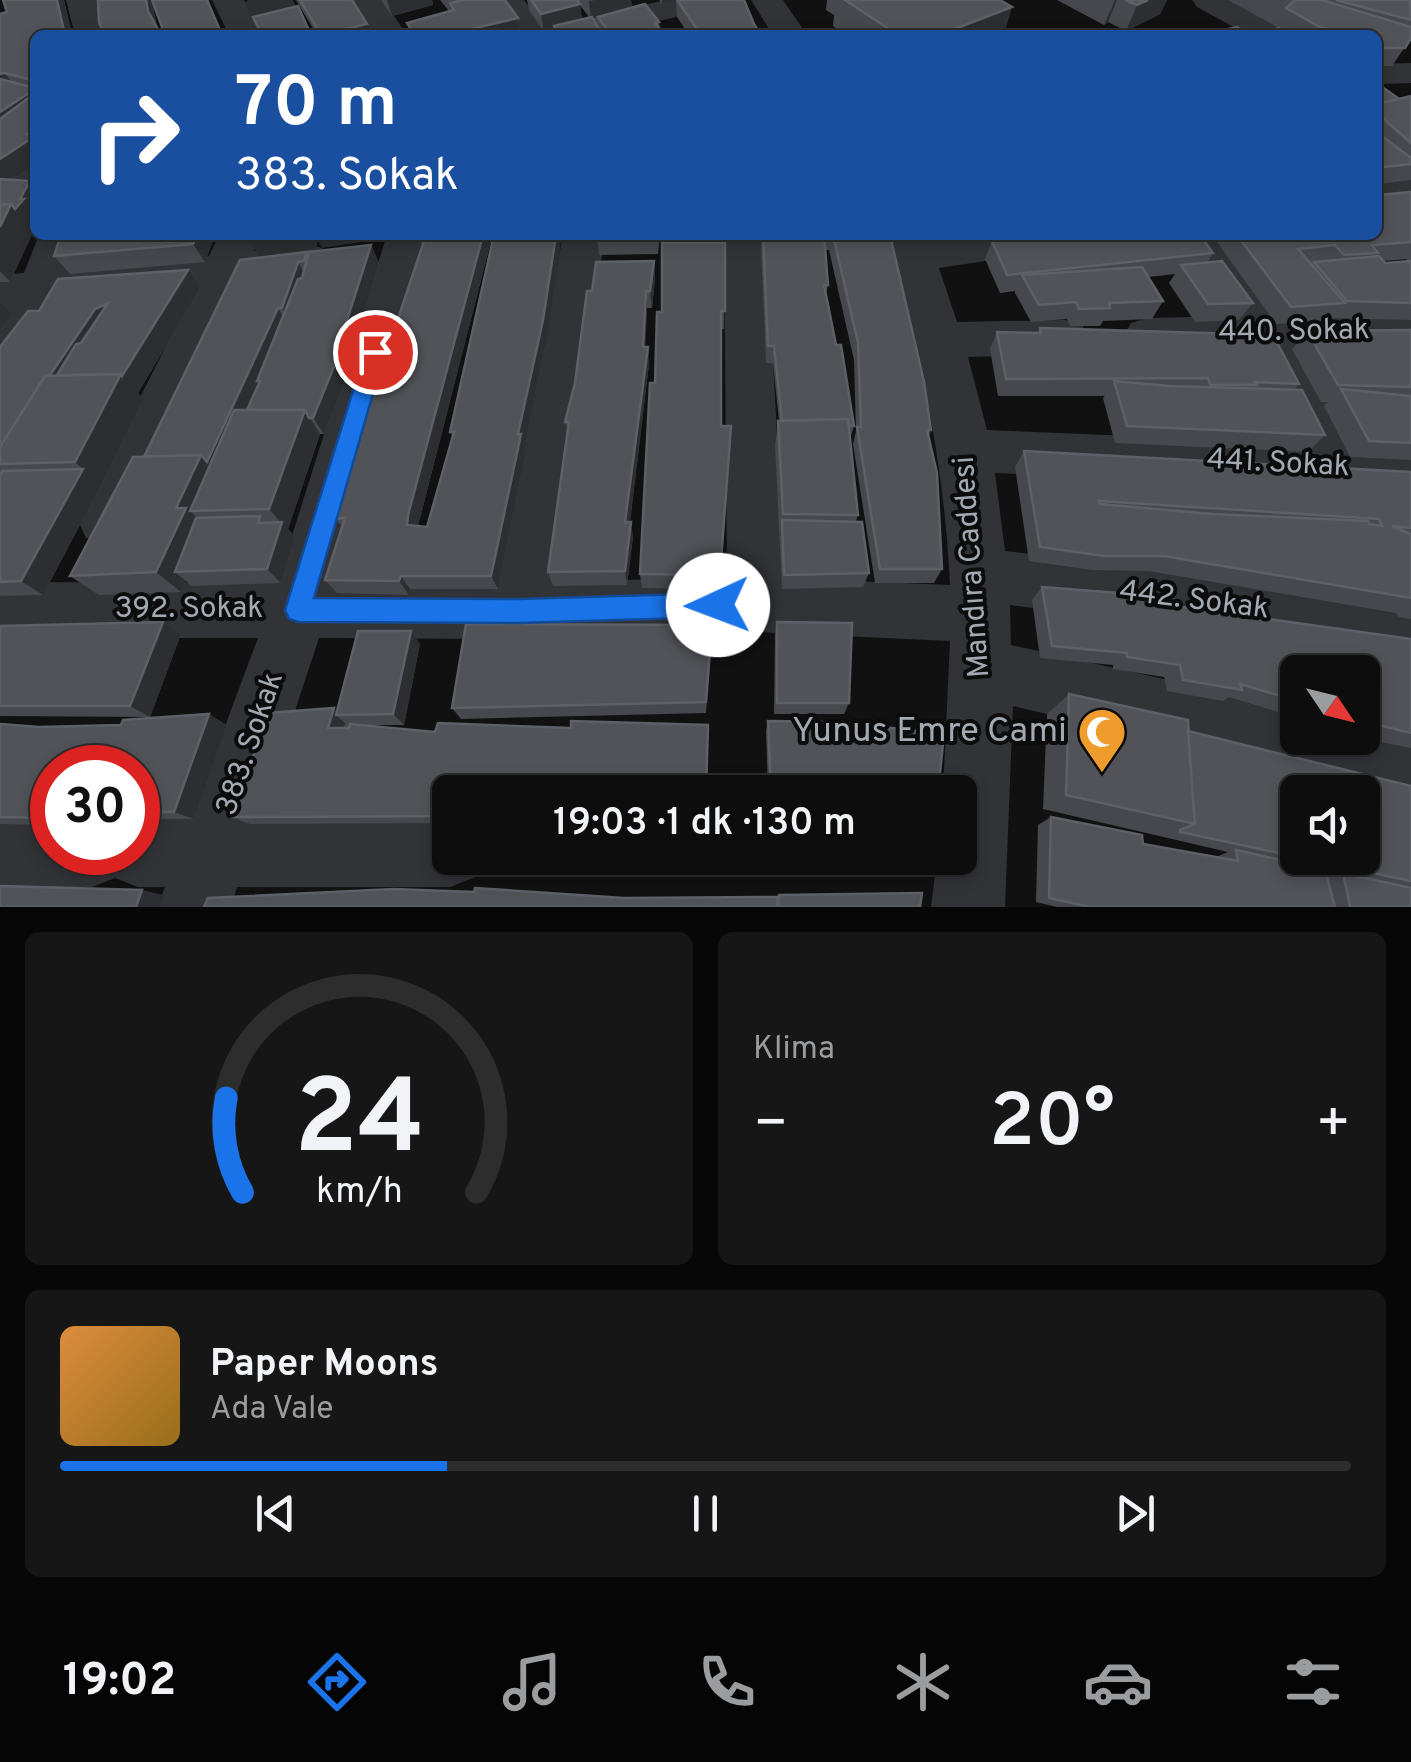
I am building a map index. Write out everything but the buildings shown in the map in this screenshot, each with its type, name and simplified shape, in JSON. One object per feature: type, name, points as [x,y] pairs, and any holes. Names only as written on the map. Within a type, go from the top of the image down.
[{"type":"street","points":[[82,0],[91,30]]},
{"type":"street","points":[[228,0],[243,30]]},
{"type":"street","points":[[367,0],[387,30]]},
{"type":"street","points":[[508,0],[529,30]]},
{"type":"street","points":[[580,30],[660,16],[710,0]]},
{"type":"street","points":[[767,0],[787,30]]},
{"type":"street","points":[[1208,0],[1263,30]]},
{"type":"street","points":[[1382,91],[1411,73]]},
{"type":"street","points":[[0,201],[30,180]]},
{"type":"street","points":[[1382,194],[1411,190]]},
{"type":"street","points":[[0,349],[20,289],[56,240]]},
{"type":"street","points":[[20,289],[232,253],[382,240]]},
{"type":"street","name":"383. Sokak","points":[[204,878],[298,610],[415,240]]},
{"type":"street","points":[[519,611],[583,240]]},
{"type":"street","points":[[745,240],[758,604]]},
{"type":"street","points":[[910,246],[994,240]]},
{"type":"street","points":[[1201,240],[1268,332],[1342,467]]},
{"type":"street","name":"Mandıra Caddesi","points":[[910,246],[966,450],[980,619],[970,886]]},
{"type":"street","points":[[66,608],[232,253]]},
{"type":"street","name":"440. Sokak","points":[[938,340],[1411,329]]},
{"type":"street","name":"441. Sokak","points":[[966,450],[1411,470]]},
{"type":"street","name":"392. Sokak","points":[[0,610],[519,611],[758,604],[980,619]]},
{"type":"street","points":[[980,619],[1411,768]]},
{"type":"street","name":"442. Sokak","points":[[980,619],[1411,628]]},
{"type":"street","points":[[0,854],[30,853]]},
{"type":"street","points":[[160,861],[204,878],[432,854]]},
{"type":"place","name":"Yunus Emre Cami","points":[[1102,774]]},
{"type":"route","points":[[375,352],[298,610],[519,611],[718,605]]}]
